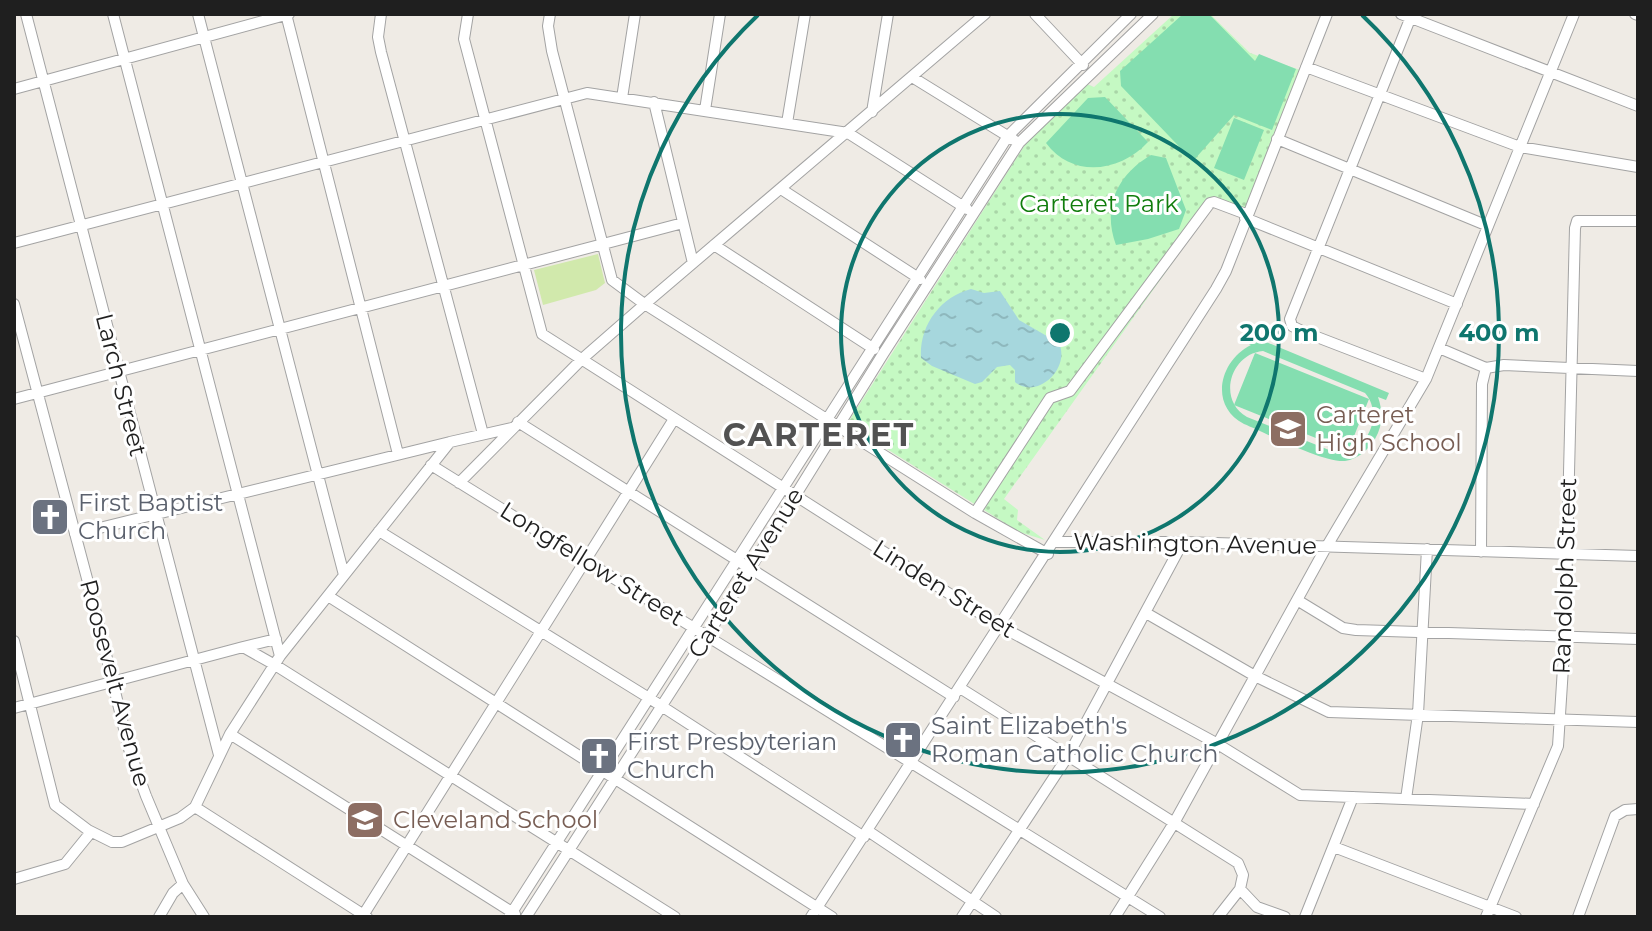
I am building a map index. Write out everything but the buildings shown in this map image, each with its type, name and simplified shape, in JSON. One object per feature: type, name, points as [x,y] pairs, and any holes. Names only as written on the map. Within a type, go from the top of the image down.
[{"type":"street","name":"Larch Street","points":[[26,14],[219,755]]},
{"type":"street","points":[[113,14],[276,639],[278,660]]},
{"type":"street","points":[[198,14],[344,575]]},
{"type":"street","points":[[381,14],[378,37],[483,434]]},
{"type":"street","name":"Linden Street","points":[[468,14],[464,39],[541,333],[1000,626],[1217,745],[1300,795],[1534,804]]},
{"type":"street","points":[[550,14],[548,26],[552,51],[612,280],[975,513],[1048,554]]},
{"type":"street","points":[[622,98],[635,14]]},
{"type":"street","points":[[705,110],[720,14]]},
{"type":"street","points":[[787,123],[805,14]]},
{"type":"street","points":[[872,112],[888,14]]},
{"type":"street","points":[[459,483],[582,359],[848,133],[973,20],[985,14]]},
{"type":"street","points":[[1035,14],[1091,73]]},
{"type":"street","name":"Carteret Avenue","points":[[517,916],[557,843],[1008,136],[1131,14]]},
{"type":"street","points":[[1055,542],[1226,271],[1327,14]]},
{"type":"street","points":[[1115,917],[1174,823],[1326,546],[1426,379],[1574,14]]},
{"type":"street","points":[[14,89],[287,15],[398,454]]},
{"type":"street","name":"Carteret Avenue","points":[[517,916],[568,850],[662,706],[1019,143],[1151,15]]},
{"type":"street","points":[[1426,379],[1304,332],[1292,326],[1290,319],[1380,94],[1408,15],[1638,106]]},
{"type":"street","points":[[1306,67],[1520,147],[1638,167]]},
{"type":"street","points":[[912,77],[1019,143]]},
{"type":"street","points":[[14,243],[587,93],[848,133],[974,214]]},
{"type":"street","points":[[654,102],[693,263]]},
{"type":"street","points":[[1277,139],[1488,226]]},
{"type":"street","points":[[781,189],[928,285]]},
{"type":"street","points":[[975,513],[1050,398],[1070,391],[1209,204],[1214,202],[1457,304]]},
{"type":"street","name":"Randolph Street","points":[[1488,912],[1558,746],[1565,636],[1575,228],[1577,221],[1638,221]]},
{"type":"street","points":[[14,399],[683,223]]},
{"type":"street","points":[[714,245],[883,354]]},
{"type":"street","name":"Roosevelt Avenue","points":[[14,304],[137,775],[183,884],[204,917]]},
{"type":"street","points":[[1439,348],[1486,368],[1504,365],[1638,371]]},
{"type":"street","points":[[1481,552],[1482,384],[1486,368]]},
{"type":"street","points":[[195,807],[364,916],[674,419]]},
{"type":"street","points":[[75,534],[515,425],[1068,756],[1238,863],[1243,875],[1240,889],[1218,917]]},
{"type":"street","points":[[14,641],[55,805],[91,832],[112,842],[122,842],[185,815],[195,807],[230,734],[278,660],[450,442]]},
{"type":"street","name":"Longfellow Street","points":[[431,465],[1160,917]]},
{"type":"street","points":[[379,531],[996,917]]},
{"type":"street","name":"Washington Avenue","points":[[814,912],[1055,542],[1183,542],[1638,556]]},
{"type":"street","points":[[962,917],[1068,756],[1183,542]]},
{"type":"street","points":[[1406,799],[1418,714],[1427,549]]},
{"type":"street","points":[[328,596],[615,778],[814,912],[832,917]]},
{"type":"street","points":[[1297,600],[1343,628],[1356,630],[1638,639]]},
{"type":"street","points":[[1146,613],[1255,676],[1329,712],[1638,722]]},
{"type":"street","points":[[14,708],[276,639]]},
{"type":"street","points":[[243,647],[278,660],[450,776],[675,917]]},
{"type":"street","points":[[230,734],[517,916]]},
{"type":"street","points":[[1305,917],[1353,797]]},
{"type":"street","points":[[1578,917],[1615,816],[1625,810],[1638,809]]},
{"type":"street","points":[[14,879],[65,864],[91,832]]},
{"type":"street","points":[[1334,847],[1488,912],[1516,917]]},
{"type":"street","points":[[159,917],[173,893],[183,884]]},
{"type":"street","points":[[1240,889],[1257,907],[1285,917]]},
{"type":"green space","name":"Carteret Park","points":[[1174,14],[1210,14],[1250,53],[1303,71],[1246,219],[1213,206],[1004,499],[1018,510],[1017,520],[1045,540],[1019,532],[847,424],[1028,140],[1087,84],[1094,87]]},
{"type":"green space","points":[[1183,14],[1209,14],[1255,61],[1259,54],[1296,69],[1272,130],[1234,115],[1193,161],[1121,86],[1120,71]]},
{"type":"green space","points":[[1105,97],[1148,142],[1124,160],[1097,167],[1069,162],[1057,155],[1046,143],[1088,98]]},
{"type":"green space","points":[[1234,118],[1264,130],[1244,180],[1214,168]]},
{"type":"green space","points":[[1151,155],[1166,158],[1186,210],[1179,229],[1116,245],[1111,218],[1116,193],[1129,172]]},
{"type":"green space","points":[[598,254],[605,283],[596,290],[543,305],[534,270]]},
{"type":"green space","points":[[1247,334],[1389,393],[1386,400],[1378,397],[1381,424],[1369,447],[1354,458],[1336,460],[1295,447],[1233,416],[1222,395],[1222,384],[1231,362],[1251,345],[1244,342]],"holes":[[[1263,351],[1365,393],[1373,412],[1369,433],[1355,448],[1334,452],[1247,417],[1232,400],[1230,389],[1231,379],[1242,360]]]},
{"type":"green space","points":[[1255,353],[1369,399],[1348,451],[1234,405]]},
{"type":"water","points":[[971,289],[984,293],[1000,291],[1019,320],[1059,343],[1060,363],[1049,379],[1041,385],[1023,387],[1015,382],[1015,370],[1010,365],[997,367],[982,382],[975,384],[932,366],[921,358],[924,335],[934,314],[950,299]]},
{"type":"place","name":"Carteret High School","points":[[1288,429]]},
{"type":"place","name":"First Baptist Church","points":[[50,517]]},
{"type":"place","name":"Saint Elizabeth's Roman Catholic Church","points":[[903,740]]},
{"type":"place","name":"First Presbyterian Church","points":[[599,756]]},
{"type":"place","name":"Cleveland School","points":[[365,820]]},
{"type":"district","name":"CARTERET","points":[[819,435]]}]
